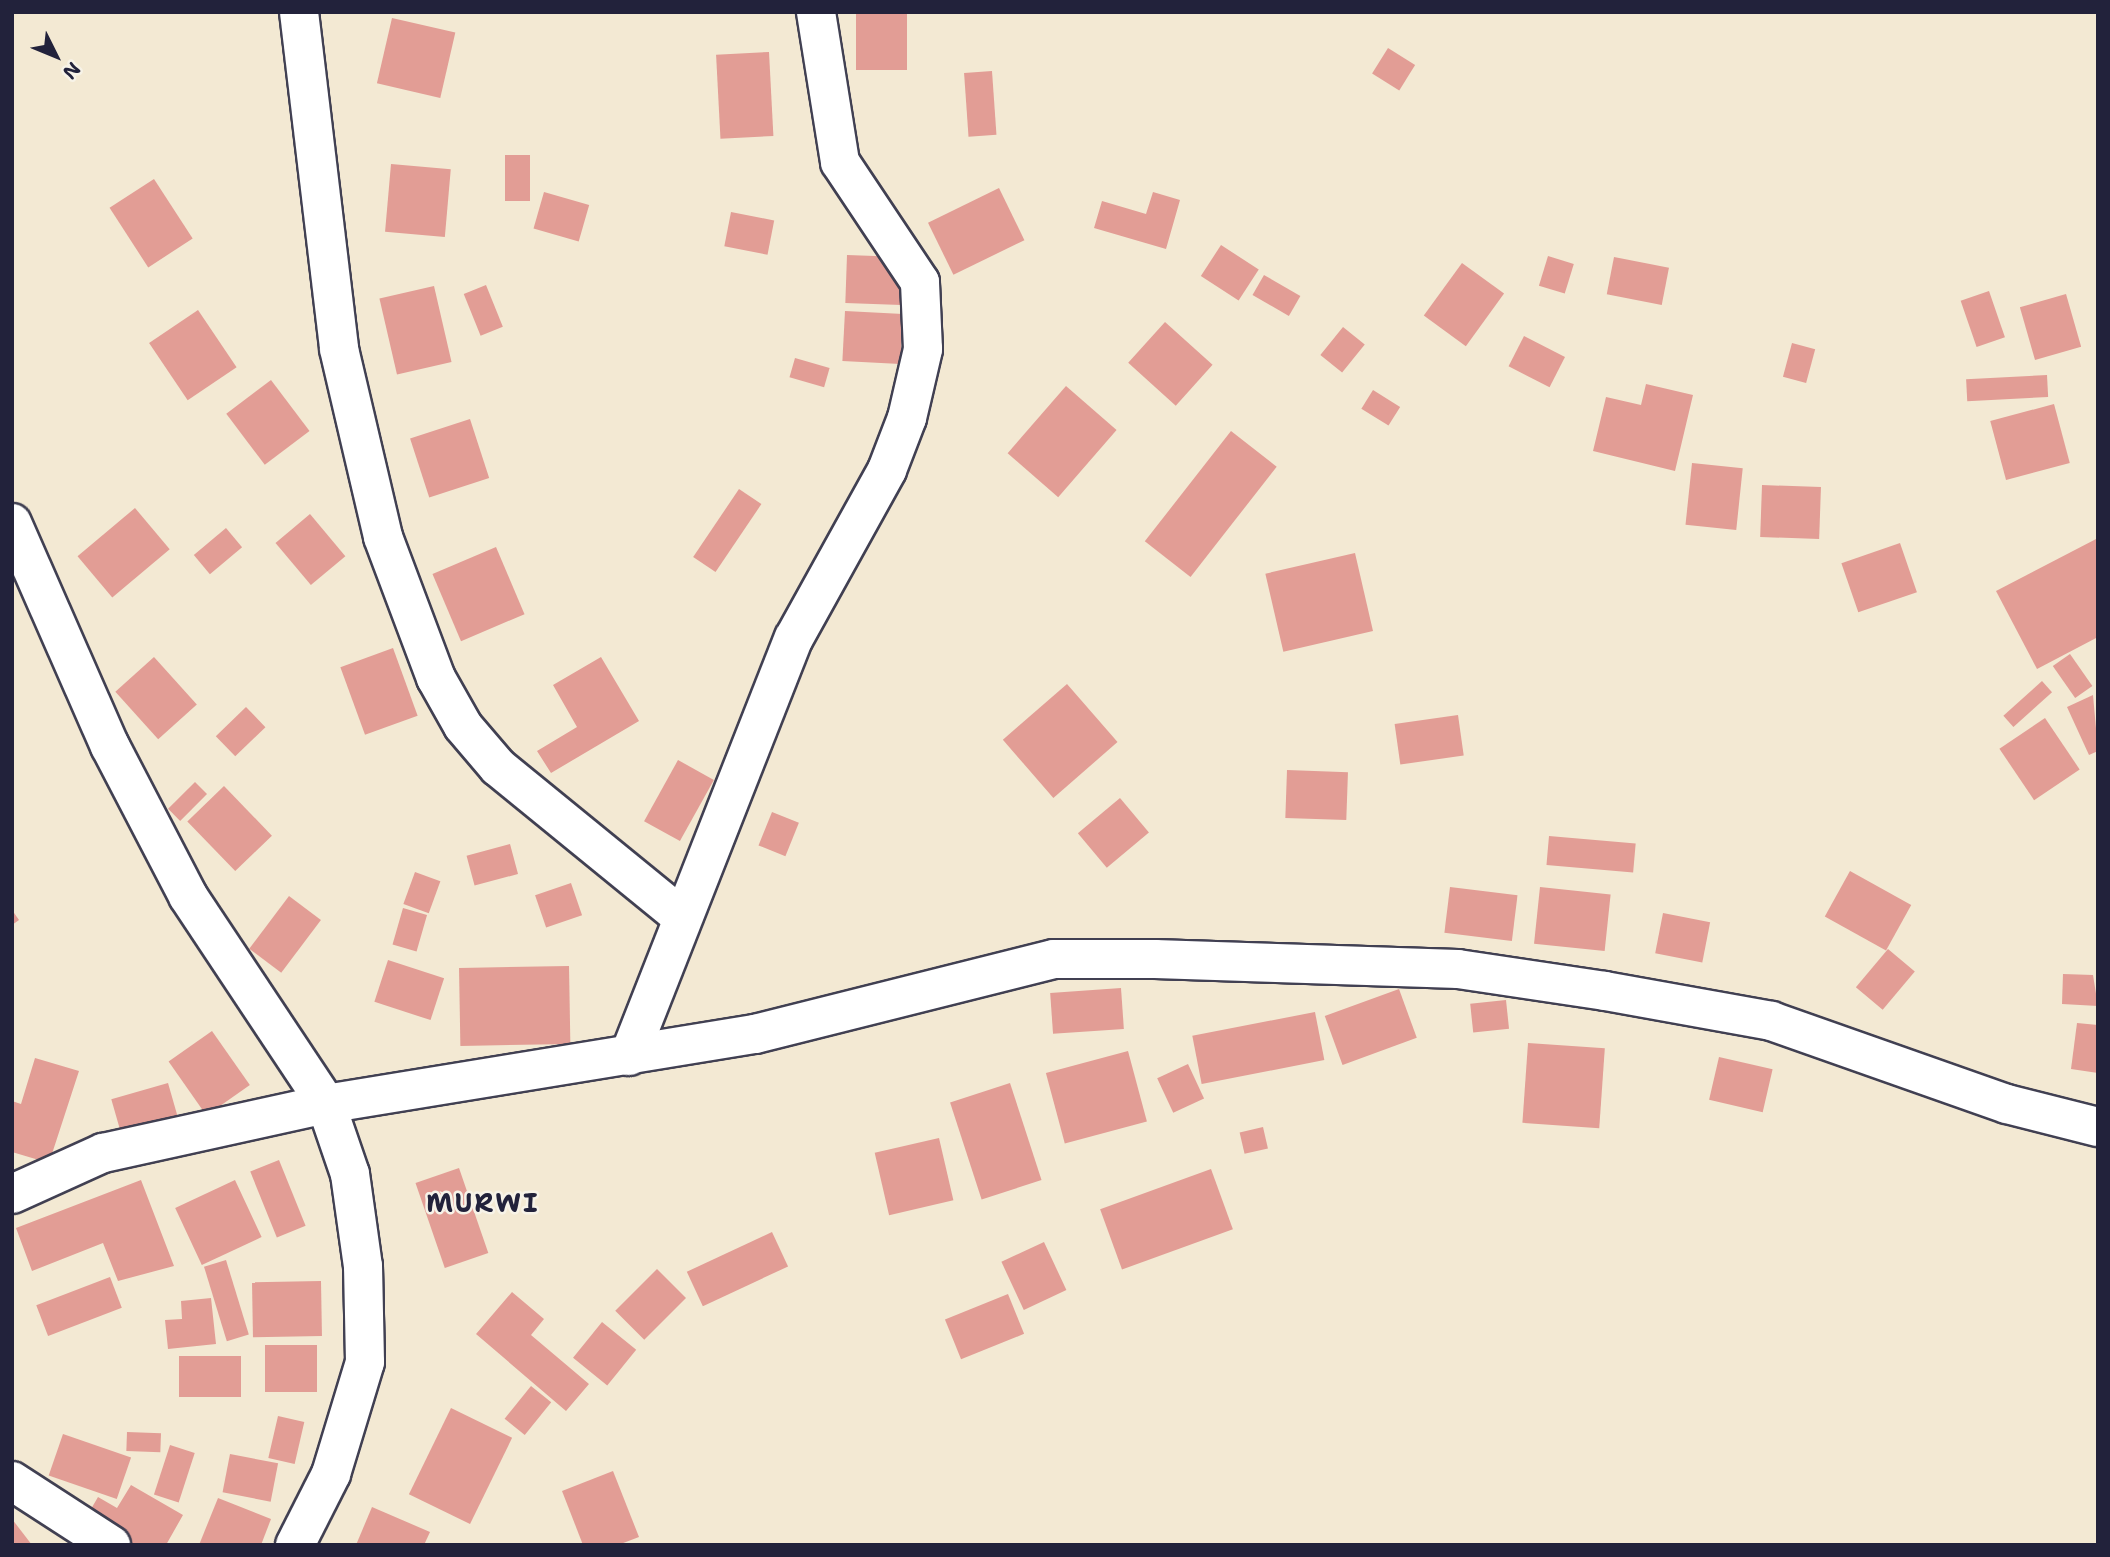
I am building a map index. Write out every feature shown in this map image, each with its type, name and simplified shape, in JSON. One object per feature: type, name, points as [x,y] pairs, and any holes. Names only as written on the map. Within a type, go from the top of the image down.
[{"type":"street","points":[[299,12],[340,349],[383,537],[436,678],[463,726],[498,767],[681,916]]},
{"type":"street","points":[[629,1056],[681,916],[794,638],[887,470],[907,418],[922,349],[920,282],[840,162],[816,12]]},
{"type":"street","points":[[12,523],[110,746],[188,896],[326,1104],[350,1174],[363,1266],[365,1362],[331,1474],[295,1545]]},
{"type":"street","points":[[12,1194],[103,1153],[326,1104],[755,1034],[1054,959],[1458,969],[1771,1021],[2007,1104],[2098,1127]]},
{"type":"street","points":[[12,1481],[111,1545]]},
{"type":"building","points":[[856,12],[907,12],[907,70],[856,70]]},
{"type":"building","points":[[392,18],[455,33],[440,98],[377,83]]},
{"type":"building","points":[[1388,48],[1415,65],[1399,90],[1372,73]]},
{"type":"building","points":[[769,52],[773,136],[720,139],[716,55]]},
{"type":"building","points":[[992,71],[996,135],[969,137],[964,73]]},
{"type":"building","points":[[505,155],[530,155],[530,201],[505,201]]},
{"type":"building","points":[[391,164],[451,169],[445,237],[385,232]]},
{"type":"building","points":[[154,179],[193,239],[148,267],[110,208]]},
{"type":"building","points":[[999,188],[1024,240],[953,275],[928,223]]},
{"type":"building","points":[[544,192],[589,205],[579,241],[534,229]]},
{"type":"building","points":[[1153,192],[1180,200],[1166,249],[1094,228],[1102,201],[1146,214]]},
{"type":"building","points":[[731,212],[774,220],[768,255],[724,246]]},
{"type":"building","points":[[1221,245],[1259,270],[1239,301],[1201,276]]},
{"type":"building","points":[[847,255],[903,257],[901,305],[845,303]]},
{"type":"building","points":[[1548,256],[1574,264],[1565,294],[1539,286]]},
{"type":"building","points":[[1614,257],[1669,268],[1662,305],[1607,294]]},
{"type":"building","points":[[1462,263],[1504,294],[1466,346],[1424,316]]},
{"type":"building","points":[[1264,275],[1300,296],[1289,316],[1252,295]]},
{"type":"building","points":[[486,285],[503,327],[481,336],[464,294]]},
{"type":"building","points":[[434,286],[452,362],[397,375],[379,299]]},
{"type":"building","points":[[1989,291],[2005,337],[1977,347],[1961,301]]},
{"type":"building","points":[[2066,294],[2081,347],[2035,360],[2020,307]]},
{"type":"building","points":[[198,310],[237,367],[188,400],[149,343]]},
{"type":"building","points":[[845,311],[903,314],[900,364],[842,361]]},
{"type":"building","points":[[1165,322],[1213,365],[1176,406],[1128,363]]},
{"type":"building","points":[[1343,327],[1365,345],[1342,373],[1320,355]]},
{"type":"building","points":[[1524,336],[1565,357],[1550,387],[1509,366]]},
{"type":"building","points":[[1792,343],[1815,349],[1806,383],[1783,377]]},
{"type":"building","points":[[795,358],[830,368],[824,387],[789,377]]},
{"type":"building","points":[[2047,375],[2048,397],[1967,401],[1966,379]]},
{"type":"building","points":[[271,380],[310,431],[265,465],[226,414]]},
{"type":"building","points":[[1646,384],[1693,395],[1675,471],[1593,451],[1606,397],[1641,405]]},
{"type":"building","points":[[1066,386],[1117,430],[1058,497],[1008,453]]},
{"type":"building","points":[[1373,390],[1400,407],[1388,426],[1361,409]]},
{"type":"building","points":[[2054,404],[2070,463],[2006,480],[1990,421]]},
{"type":"building","points":[[470,419],[489,478],[429,497],[410,438]]},
{"type":"building","points":[[1231,431],[1277,467],[1191,577],[1145,541]]},
{"type":"building","points":[[1692,463],[1743,468],[1736,530],[1686,525]]},
{"type":"building","points":[[1762,485],[1821,487],[1819,539],[1760,537]]},
{"type":"building","points":[[739,489],[761,504],[716,572],[693,557]]},
{"type":"building","points":[[135,508],[170,549],[112,598],[78,556]]},
{"type":"building","points":[[310,514],[345,556],[311,585],[276,543]]},
{"type":"building","points":[[226,528],[242,547],[210,574],[194,555]]},
{"type":"building","points":[[2098,538],[2098,637],[2037,669],[1996,591]]},
{"type":"building","points":[[1900,543],[1917,592],[1858,612],[1841,563]]},
{"type":"building","points":[[496,547],[525,614],[461,641],[432,574]]},
{"type":"building","points":[[1355,553],[1373,631],[1283,652],[1265,574]]},
{"type":"building","points":[[393,648],[418,716],[365,735],[340,667]]},
{"type":"building","points":[[2070,654],[2092,686],[2075,698],[2053,666]]},
{"type":"building","points":[[154,657],[197,705],[158,739],[115,692]]},
{"type":"building","points":[[601,657],[639,721],[551,773],[537,751],[577,727],[553,685]]},
{"type":"building","points":[[2042,681],[2052,692],[2013,727],[2003,716]]},
{"type":"building","points":[[1067,684],[1118,742],[1053,798],[1003,740]]},
{"type":"building","points":[[2093,695],[2098,751],[2089,755],[2067,707]]},
{"type":"building","points":[[246,707],[265,727],[235,756],[216,736]]},
{"type":"building","points":[[1458,715],[1464,756],[1400,765],[1395,724]]},
{"type":"building","points":[[2045,718],[2080,769],[2034,800],[1999,749]]},
{"type":"building","points":[[678,760],[714,780],[680,841],[644,821]]},
{"type":"building","points":[[1287,770],[1348,772],[1346,820],[1285,818]]},
{"type":"building","points":[[195,782],[207,794],[180,821],[168,809]]},
{"type":"building","points":[[224,786],[272,836],[235,871],[187,821]]},
{"type":"building","points":[[1120,798],[1149,832],[1107,868],[1078,833]]},
{"type":"building","points":[[772,812],[799,823],[785,856],[759,845]]},
{"type":"building","points":[[1549,836],[1636,844],[1633,872],[1546,865]]},
{"type":"building","points":[[510,844],[518,874],[475,886],[467,856]]},
{"type":"building","points":[[1850,871],[1911,905],[1886,950],[1825,916]]},
{"type":"building","points":[[415,872],[440,881],[429,913],[403,904]]},
{"type":"building","points":[[571,883],[582,915],[546,928],[535,895]]},
{"type":"building","points":[[1450,887],[1517,895],[1512,941],[1444,933]]},
{"type":"building","points":[[1540,887],[1611,894],[1605,951],[1534,944]]},
{"type":"building","points":[[289,896],[321,920],[281,973],[249,949]]},
{"type":"building","points":[[403,908],[427,915],[417,951],[393,945]]},
{"type":"building","points":[[12,910],[19,920],[12,925]]},
{"type":"building","points":[[1663,913],[1710,922],[1702,962],[1655,953]]},
{"type":"building","points":[[1888,949],[1915,971],[1883,1010],[1856,987]]},
{"type":"building","points":[[388,960],[444,978],[431,1020],[374,1002]]},
{"type":"building","points":[[569,966],[570,1044],[460,1046],[459,968]]},
{"type":"building","points":[[2063,974],[2093,975],[2098,1006],[2062,1004]]},
{"type":"building","points":[[1121,988],[1124,1029],[1053,1034],[1050,993]]},
{"type":"building","points":[[1399,989],[1417,1038],[1343,1065],[1325,1016]]},
{"type":"building","points":[[1506,1000],[1509,1029],[1473,1033],[1470,1004]]},
{"type":"building","points":[[1315,1012],[1324,1060],[1202,1084],[1192,1036]]},
{"type":"building","points":[[2077,1023],[2098,1025],[2098,1073],[2071,1069]]},
{"type":"building","points":[[212,1031],[250,1085],[206,1115],[169,1061]]},
{"type":"building","points":[[1528,1043],[1605,1048],[1599,1128],[1522,1123]]},
{"type":"building","points":[[1128,1051],[1147,1122],[1065,1144],[1046,1073]]},
{"type":"building","points":[[1719,1057],[1773,1069],[1763,1112],[1709,1100]]},
{"type":"building","points":[[35,1058],[79,1071],[49,1163],[12,1152],[12,1101],[21,1104]]},
{"type":"building","points":[[1188,1064],[1204,1098],[1173,1113],[1157,1078]]},
{"type":"building","points":[[168,1083],[180,1124],[123,1141],[111,1099]]},
{"type":"building","points":[[1010,1083],[1042,1180],[982,1199],[950,1102]]},
{"type":"building","points":[[1263,1127],[1268,1148],[1245,1154],[1240,1132]]},
{"type":"building","points":[[939,1138],[953,1200],[889,1215],[875,1153]]},
{"type":"building","points":[[279,1160],[306,1226],[277,1237],[250,1172]]},
{"type":"building","points":[[459,1168],[488,1253],[445,1268],[416,1183]]},
{"type":"building","points":[[1211,1169],[1233,1229],[1122,1269],[1100,1209]]},
{"type":"building","points":[[141,1180],[174,1266],[118,1281],[103,1243],[32,1271],[16,1228]]},
{"type":"building","points":[[235,1180],[262,1237],[202,1265],[175,1208]]},
{"type":"building","points":[[772,1232],[788,1266],[703,1306],[687,1272]]},
{"type":"building","points":[[1044,1242],[1066,1290],[1024,1310],[1001,1262]]},
{"type":"building","points":[[226,1260],[249,1335],[227,1341],[204,1267]]},
{"type":"building","points":[[657,1269],[686,1298],[644,1340],[615,1311]]},
{"type":"building","points":[[110,1277],[122,1308],[48,1336],[36,1305]]},
{"type":"building","points":[[321,1281],[322,1336],[253,1337],[252,1282]]},
{"type":"building","points":[[512,1292],[544,1319],[531,1335],[589,1384],[566,1411],[476,1334]]},
{"type":"building","points":[[1008,1294],[1024,1334],[961,1359],[945,1319]]},
{"type":"building","points":[[211,1298],[216,1344],[168,1349],[165,1320],[182,1319],[181,1301]]},
{"type":"building","points":[[602,1322],[636,1350],[607,1385],[573,1358]]},
{"type":"building","points":[[265,1345],[317,1345],[317,1392],[265,1392]]},
{"type":"building","points":[[179,1356],[241,1356],[241,1397],[179,1397]]},
{"type":"building","points":[[531,1386],[551,1402],[525,1435],[505,1419]]},
{"type":"building","points":[[451,1408],[512,1438],[470,1524],[409,1494]]},
{"type":"building","points":[[278,1416],[304,1422],[295,1464],[268,1458]]},
{"type":"building","points":[[127,1432],[161,1433],[160,1452],[126,1451]]},
{"type":"building","points":[[63,1434],[131,1457],[117,1499],[49,1476]]},
{"type":"building","points":[[170,1445],[195,1453],[179,1502],[154,1494]]},
{"type":"building","points":[[230,1454],[278,1463],[271,1502],[223,1492]]},
{"type":"building","points":[[613,1471],[639,1537],[618,1545],[583,1545],[562,1491]]},
{"type":"building","points":[[131,1485],[183,1515],[166,1545],[125,1545],[84,1521],[98,1497],[117,1508]]},
{"type":"building","points":[[218,1498],[271,1519],[261,1545],[199,1545]]},
{"type":"building","points":[[372,1507],[430,1532],[424,1545],[356,1545]]},
{"type":"building","points":[[12,1519],[32,1545],[12,1545]]},
{"type":"district","name":"MURWI","points":[[483,1203]]}]
